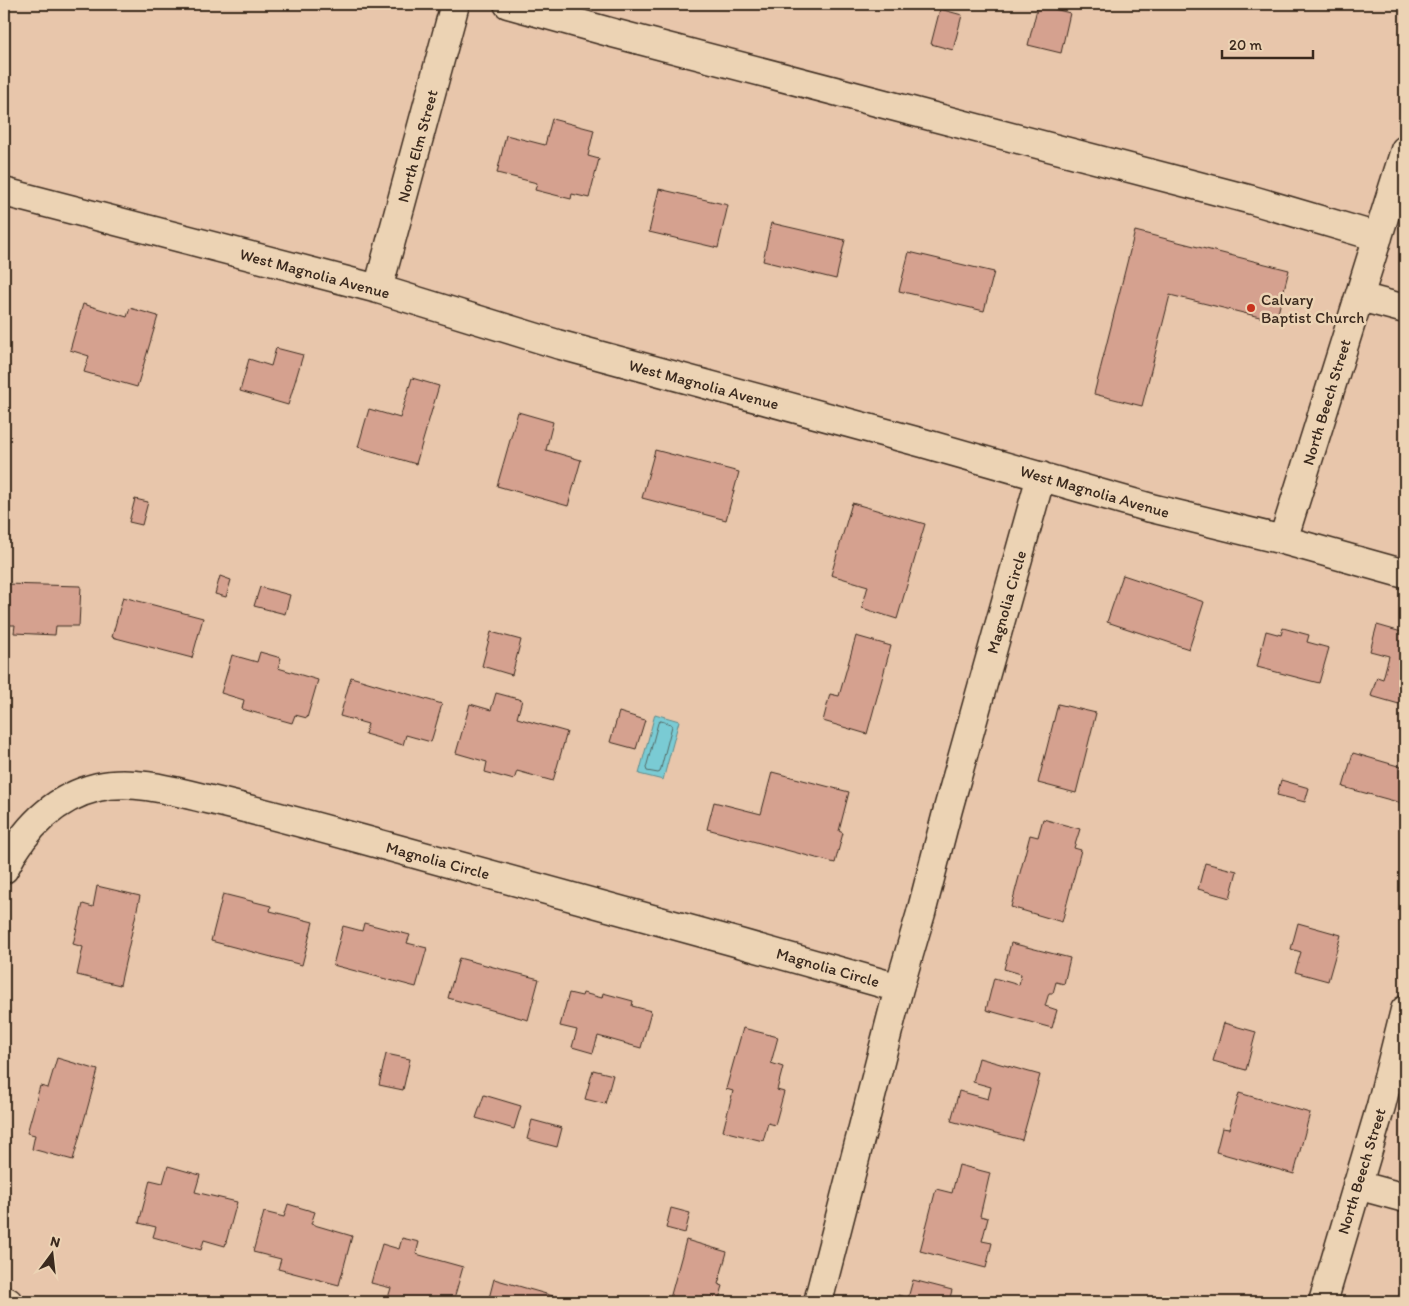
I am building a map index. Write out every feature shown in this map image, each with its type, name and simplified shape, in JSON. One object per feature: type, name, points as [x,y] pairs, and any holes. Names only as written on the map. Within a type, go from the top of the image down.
[{"type":"street","name":"North Elm Street","points":[[378,289],[455,4]]},
{"type":"street","points":[[508,4],[622,36],[1252,200],[1378,237]]},
{"type":"street","name":"North Beech Street","points":[[1283,540],[1405,150]]},
{"type":"street","name":"West Magnolia Avenue","points":[[4,192],[378,289],[557,344],[914,440],[1151,508],[1283,540],[1405,574]]},
{"type":"street","points":[[1360,296],[1405,309]]},
{"type":"street","name":"Magnolia Circle","points":[[818,1302],[899,988],[1041,476]]},
{"type":"street","name":"Magnolia Circle","points":[[4,869],[14,849],[38,819],[66,799],[99,787],[132,785],[164,789],[256,810],[899,988]]},
{"type":"street","name":"North Beech Street","points":[[1322,1302],[1381,1106],[1405,1010]]},
{"type":"street","points":[[1357,1185],[1405,1198]]},
{"type":"street","points":[[4,1300],[8,1302]]},
{"type":"water","points":[[655,714],[679,721],[663,780],[639,774]]},
{"type":"building","points":[[1038,5],[1070,13],[1061,53],[1028,45]]},
{"type":"building","points":[[940,9],[962,15],[953,50],[931,44]]},
{"type":"building","points":[[552,119],[594,130],[588,156],[599,159],[589,198],[572,194],[571,199],[535,190],[537,183],[497,173],[506,135],[545,145]]},
{"type":"building","points":[[659,189],[728,205],[718,248],[649,232]]},
{"type":"building","points":[[771,223],[845,240],[836,279],[763,261]]},
{"type":"building","name":"Calvary Baptist Church","points":[[1135,231],[1289,270],[1276,321],[1170,295],[1142,406],[1094,394]]},
{"type":"building","points":[[909,252],[994,272],[984,311],[899,291]]},
{"type":"building","points":[[83,304],[127,317],[130,308],[158,316],[137,387],[84,372],[89,356],[70,350]]},
{"type":"building","points":[[276,348],[303,355],[288,405],[240,391],[249,359],[271,366]]},
{"type":"building","points":[[412,378],[439,386],[416,464],[358,447],[369,409],[400,418]]},
{"type":"building","points":[[518,412],[553,422],[546,450],[581,460],[568,506],[497,486]]},
{"type":"building","points":[[655,450],[739,472],[726,520],[642,498]]},
{"type":"building","points":[[135,499],[148,502],[142,525],[129,522]]},
{"type":"building","points":[[852,503],[925,524],[897,619],[862,608],[868,586],[831,575]]},
{"type":"building","points":[[1123,575],[1204,602],[1189,649],[1107,622]]},
{"type":"building","points":[[220,576],[231,580],[226,597],[215,594]]},
{"type":"building","points":[[4,584],[81,586],[79,626],[56,626],[55,635],[14,633],[15,625],[4,625]]},
{"type":"building","points":[[260,587],[290,595],[285,614],[254,606]]},
{"type":"building","points":[[123,597],[203,618],[192,658],[112,637]]},
{"type":"building","points":[[1377,625],[1405,633],[1405,693],[1403,692],[1399,704],[1371,696],[1377,677],[1383,679],[1389,656],[1370,651]]},
{"type":"building","points":[[1283,628],[1309,635],[1307,642],[1329,648],[1319,683],[1257,667],[1266,631],[1281,635]]},
{"type":"building","points":[[491,632],[521,640],[512,675],[482,666]]},
{"type":"building","points":[[856,636],[891,646],[867,734],[823,721],[830,694],[839,696]]},
{"type":"building","points":[[260,652],[281,658],[278,668],[318,680],[307,718],[295,715],[292,723],[242,709],[244,700],[221,693],[232,655],[257,662]]},
{"type":"building","points":[[351,677],[442,704],[431,742],[406,735],[403,745],[365,734],[368,724],[340,716]]},
{"type":"building","points":[[496,693],[522,700],[517,718],[567,732],[553,781],[517,771],[514,780],[485,772],[487,762],[456,753],[470,704],[491,710]]},
{"type":"building","points":[[1058,704],[1096,713],[1076,793],[1038,783]]},
{"type":"building","points":[[619,712],[645,720],[636,749],[610,742]]},
{"type":"building","points":[[1353,753],[1405,768],[1405,804],[1343,787]]},
{"type":"building","points":[[772,772],[849,792],[839,831],[843,833],[835,863],[707,829],[714,802],[761,814]]},
{"type":"building","points":[[1281,780],[1309,788],[1305,802],[1277,795]]},
{"type":"building","points":[[1043,819],[1080,829],[1074,848],[1081,850],[1062,922],[1011,907],[1030,835],[1038,837]]},
{"type":"building","points":[[1205,863],[1237,871],[1230,898],[1198,889]]},
{"type":"building","points":[[97,886],[140,896],[120,985],[77,975],[83,947],[73,944],[83,904],[93,907]]},
{"type":"building","points":[[223,894],[271,906],[270,911],[313,922],[302,965],[211,941]]},
{"type":"building","points":[[364,923],[410,935],[407,943],[427,948],[416,987],[333,965],[343,926],[362,931]]},
{"type":"building","points":[[1298,923],[1341,935],[1328,981],[1295,972],[1301,952],[1291,949]]},
{"type":"building","points":[[1011,943],[1070,958],[1064,984],[1056,982],[1053,993],[1049,993],[1045,1006],[1057,1010],[1052,1028],[986,1010],[994,978],[1019,985],[1021,974],[1004,969]]},
{"type":"building","points":[[459,958],[539,979],[528,1020],[448,998]]},
{"type":"building","points":[[569,993],[582,996],[583,993],[602,998],[603,993],[633,1001],[632,1006],[651,1011],[641,1048],[598,1036],[593,1053],[572,1047],[577,1030],[560,1026]]},
{"type":"building","points":[[1224,1023],[1256,1032],[1246,1070],[1213,1061]]},
{"type":"building","points":[[743,1028],[778,1037],[771,1063],[783,1067],[777,1090],[784,1092],[775,1125],[768,1123],[763,1141],[723,1131],[733,1091],[726,1089]]},
{"type":"building","points":[[386,1054],[410,1059],[403,1090],[379,1085]]},
{"type":"building","points":[[57,1058],[98,1070],[73,1160],[32,1149],[35,1135],[27,1133],[40,1086],[48,1088]]},
{"type":"building","points":[[979,1058],[1040,1075],[1022,1140],[951,1121],[959,1091],[988,1099],[991,1087],[973,1082]]},
{"type":"building","points":[[593,1070],[613,1075],[605,1104],[585,1099]]},
{"type":"building","points":[[1239,1093],[1310,1113],[1294,1174],[1216,1152],[1222,1128],[1229,1129]]},
{"type":"building","points":[[484,1095],[521,1106],[514,1129],[476,1118]]},
{"type":"building","points":[[532,1120],[562,1128],[557,1147],[527,1139]]},
{"type":"building","points":[[959,1165],[990,1173],[980,1216],[988,1218],[982,1241],[992,1243],[986,1268],[920,1251],[936,1189],[952,1193]]},
{"type":"building","points":[[168,1166],[200,1175],[195,1192],[237,1202],[225,1246],[204,1240],[201,1250],[153,1237],[156,1227],[139,1223],[150,1180],[163,1183]]},
{"type":"building","points":[[288,1204],[315,1212],[311,1224],[352,1236],[339,1285],[278,1269],[281,1259],[253,1252],[264,1212],[284,1217]]},
{"type":"building","points":[[671,1208],[690,1213],[685,1233],[666,1228]]},
{"type":"building","points":[[402,1238],[419,1242],[416,1254],[463,1267],[453,1302],[387,1301],[391,1288],[371,1283],[382,1244],[399,1249]]},
{"type":"building","points":[[686,1240],[727,1252],[718,1284],[723,1286],[718,1302],[669,1302]]},
{"type":"building","points":[[494,1279],[574,1302],[488,1302]]},
{"type":"building","points":[[913,1280],[952,1290],[949,1302],[897,1302],[898,1295],[908,1298]]},
{"type":"building","points":[[1404,1280],[1405,1302],[1397,1302]]},
{"type":"place","name":"Calvary Baptist Church","points":[[1251,308]]}]
